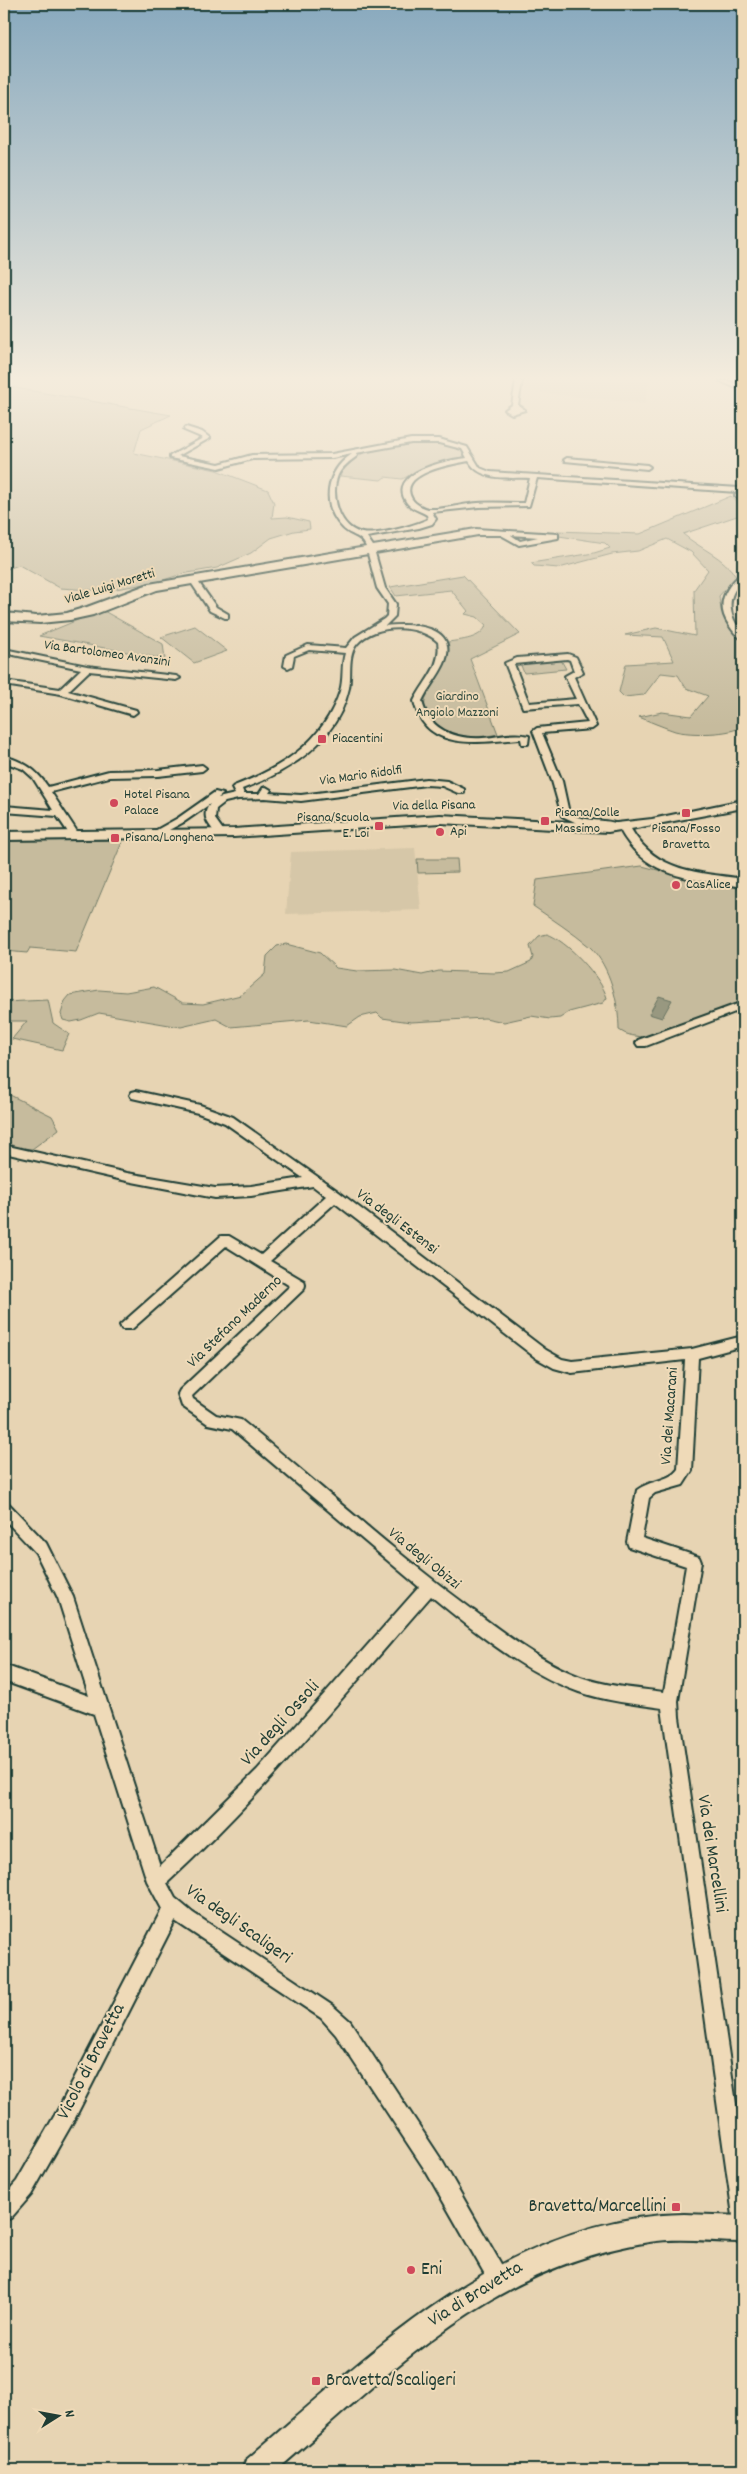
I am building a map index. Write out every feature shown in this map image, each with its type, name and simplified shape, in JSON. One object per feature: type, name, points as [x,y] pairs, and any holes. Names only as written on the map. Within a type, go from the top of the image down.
[{"type":"main road","name":"Via della Pisana","points":[[4,836],[220,833],[440,819],[622,827],[743,804]]},
{"type":"main road","points":[[622,827],[641,854],[658,865],[678,872],[743,883]]},
{"type":"main road","name":"Via di Bravetta","points":[[256,2470],[364,2377],[438,2317],[498,2278],[568,2247],[630,2232],[678,2227],[743,2229]]},
{"type":"street","points":[[208,816],[210,809],[218,802],[297,759],[322,732],[343,693],[349,651],[355,642],[385,623],[392,613],[393,605],[381,588],[370,549],[361,534],[344,526],[334,508],[332,496]]},
{"type":"street","points":[[361,534],[425,524],[432,519],[431,515],[416,506],[408,496]]},
{"type":"street","points":[[426,511],[479,505],[527,505],[529,496]]},
{"type":"street","name":"Viale Luigi Moretti","points":[[4,615],[36,618],[67,614],[90,609],[141,588],[370,549],[487,532],[513,535],[519,543],[533,537]]},
{"type":"street","points":[[743,577],[730,588],[726,601],[733,625],[743,636]]},
{"type":"street","points":[[194,580],[213,609],[226,616]]},
{"type":"street","name":"Viale Luigi Moretti","points":[[4,619],[40,621],[70,618],[90,613],[143,591],[194,580]]},
{"type":"street","points":[[392,613],[398,622],[406,627]]},
{"type":"street","points":[[374,629],[406,627],[432,633],[443,644],[442,661],[418,701],[422,716],[430,726],[443,734],[459,739],[482,741],[519,736],[526,738],[526,742]]},
{"type":"street","points":[[288,666],[290,655],[306,647],[349,651]]},
{"type":"street","name":"Via Bartolomeo Avanzini","points":[[4,651],[87,668],[176,678]]},
{"type":"street","points":[[582,701],[526,706],[509,663],[517,660],[571,657],[579,672],[569,676],[582,701],[592,726],[537,731],[557,781],[565,814],[574,819],[606,822],[622,827]]},
{"type":"street","points":[[62,692],[87,668]]},
{"type":"street","points":[[4,683],[62,692],[133,712]]},
{"type":"street","points":[[4,759],[31,770],[47,790],[75,836]]},
{"type":"street","points":[[47,790],[109,774],[158,773],[202,768]]},
{"type":"street","points":[[259,780],[266,788],[264,796]]},
{"type":"street","name":"Via Mario Ridolfi","points":[[239,792],[264,796],[301,798],[426,782],[444,783],[461,791]]},
{"type":"street","points":[[154,835],[191,813],[214,796],[239,792]]},
{"type":"street","points":[[4,808],[61,814]]},
{"type":"street","points":[[191,813],[208,816],[220,833]]},
{"type":"street","points":[[642,1043],[743,1005]]},
{"type":"street","name":"Via degli Estensi","points":[[136,1095],[200,1109],[229,1120],[334,1195],[541,1354],[559,1364],[572,1367],[692,1354],[743,1341]]},
{"type":"street","points":[[8,1150],[120,1176],[215,1193],[251,1191],[315,1181]]},
{"type":"street","name":"Via Stefano Maderno","points":[[261,1262],[334,1195]]},
{"type":"street","name":"Via Stefano Maderno","points":[[127,1325],[225,1239],[299,1285],[186,1394]]},
{"type":"street","name":"Via dei Macarani","points":[[634,1542],[642,1495],[651,1488],[678,1482],[685,1471],[692,1354]]},
{"type":"street","name":"Via degli Obizzi","points":[[186,1394],[189,1404],[210,1418],[217,1422],[236,1424],[429,1587],[507,1643],[566,1678],[600,1690],[670,1701]]},
{"type":"street","name":"Via degli Scaligeri","points":[[4,1509],[33,1538],[47,1558],[65,1597],[156,1880],[173,1907],[326,2012],[343,2028],[434,2166],[498,2278]]},
{"type":"street","name":"Via dei Marcellini","points":[[634,1542],[694,1562],[670,1701],[678,1776],[743,2216]]},
{"type":"street","name":"Via degli Ossoli","points":[[156,1880],[192,1850],[246,1793],[429,1587]]},
{"type":"street","points":[[4,1674],[100,1708]]},
{"type":"street","name":"Vicolo di Bravetta","points":[[4,2211],[24,2188],[67,2113],[173,1907]]},
{"type":"shaded area","points":[[415,848],[421,910],[286,914],[291,852]]},
{"type":"shaded area","points":[[659,996],[672,1000],[662,1018],[649,1014]]},
{"type":"green space","points":[[4,496],[271,496],[274,503],[272,518],[287,517],[309,522],[310,529],[294,531],[271,538],[251,553],[217,568],[182,574],[157,582],[104,591],[60,588],[19,565],[4,570]]},
{"type":"green space","points":[[730,496],[743,509],[743,514],[683,534],[719,559],[736,577],[719,596],[721,610],[726,622],[743,641],[743,726],[720,733],[690,733],[675,731],[639,717],[662,712],[691,716],[708,696],[686,688],[678,675],[661,673],[644,695],[624,697],[619,692],[626,664],[674,661],[663,637],[625,635],[656,628],[695,636],[694,590],[708,570],[691,552],[667,539],[638,551],[612,554],[559,568],[534,566],[531,563],[594,553],[610,548],[605,543],[559,536],[557,531],[640,534]]},
{"type":"green space","name":"Giardino Angiolo Mazzoni","points":[[463,575],[520,634],[470,659],[498,734],[471,737],[451,733],[438,727],[426,712],[425,702],[428,693],[446,663],[449,652],[448,642],[476,636],[484,630],[486,625],[477,617],[465,614],[468,611],[451,590],[396,596],[390,587]]},
{"type":"green space","points":[[102,610],[163,644],[165,659],[39,636]]},
{"type":"green space","points":[[195,626],[227,651],[194,663],[161,637]]},
{"type":"green space","points":[[561,660],[566,669],[524,673],[520,663]]},
{"type":"green space","points":[[123,840],[76,952],[30,948],[27,953],[4,951],[4,841]]},
{"type":"green space","points":[[417,859],[457,859],[458,872],[418,873]]},
{"type":"green space","points":[[642,866],[697,880],[743,888],[743,1001],[681,1029],[647,1037],[632,1036],[619,1030],[619,1019],[612,986],[608,974],[597,955],[576,936],[533,906],[537,880]]},
{"type":"green space","points":[[547,934],[564,944],[591,971],[607,998],[603,1003],[569,1012],[560,1018],[550,1019],[531,1016],[504,1022],[485,1018],[411,1022],[382,1018],[377,1013],[360,1017],[347,1026],[309,1020],[231,1027],[216,1019],[181,1027],[99,1013],[71,1022],[63,1020],[61,1014],[65,1001],[70,995],[99,990],[126,992],[154,987],[183,1003],[203,1004],[241,995],[265,974],[267,956],[277,946],[286,944],[320,953],[336,968],[357,971],[395,970],[422,975],[439,971],[494,973],[509,972],[531,962],[533,957],[530,946],[539,936]]},
{"type":"green space","points":[[48,1000],[53,1023],[69,1034],[62,1050],[12,1039],[27,1021],[4,1021],[4,1002]]},
{"type":"green space","points":[[4,1092],[52,1116],[59,1129],[32,1149],[4,1146]]},
{"type":"place","name":"Piacentini","points":[[322,739]]},
{"type":"place","name":"Hotel Pisana Palace","points":[[114,803]]},
{"type":"place","name":"Pisana/Fosso Bravetta","points":[[686,813]]},
{"type":"place","name":"Pisana/Colle Massimo","points":[[545,821]]},
{"type":"place","name":"Pisana/Scuola E. Loi","points":[[379,826]]},
{"type":"place","name":"Api","points":[[440,832]]},
{"type":"place","name":"Pisana/Longhena","points":[[115,838]]},
{"type":"place","name":"CasAlice","points":[[676,885]]},
{"type":"place","name":"Bravetta/Marcellini","points":[[676,2207]]},
{"type":"place","name":"Eni","points":[[411,2270]]},
{"type":"place","name":"Bravetta/Scaligeri","points":[[316,2381]]}]
